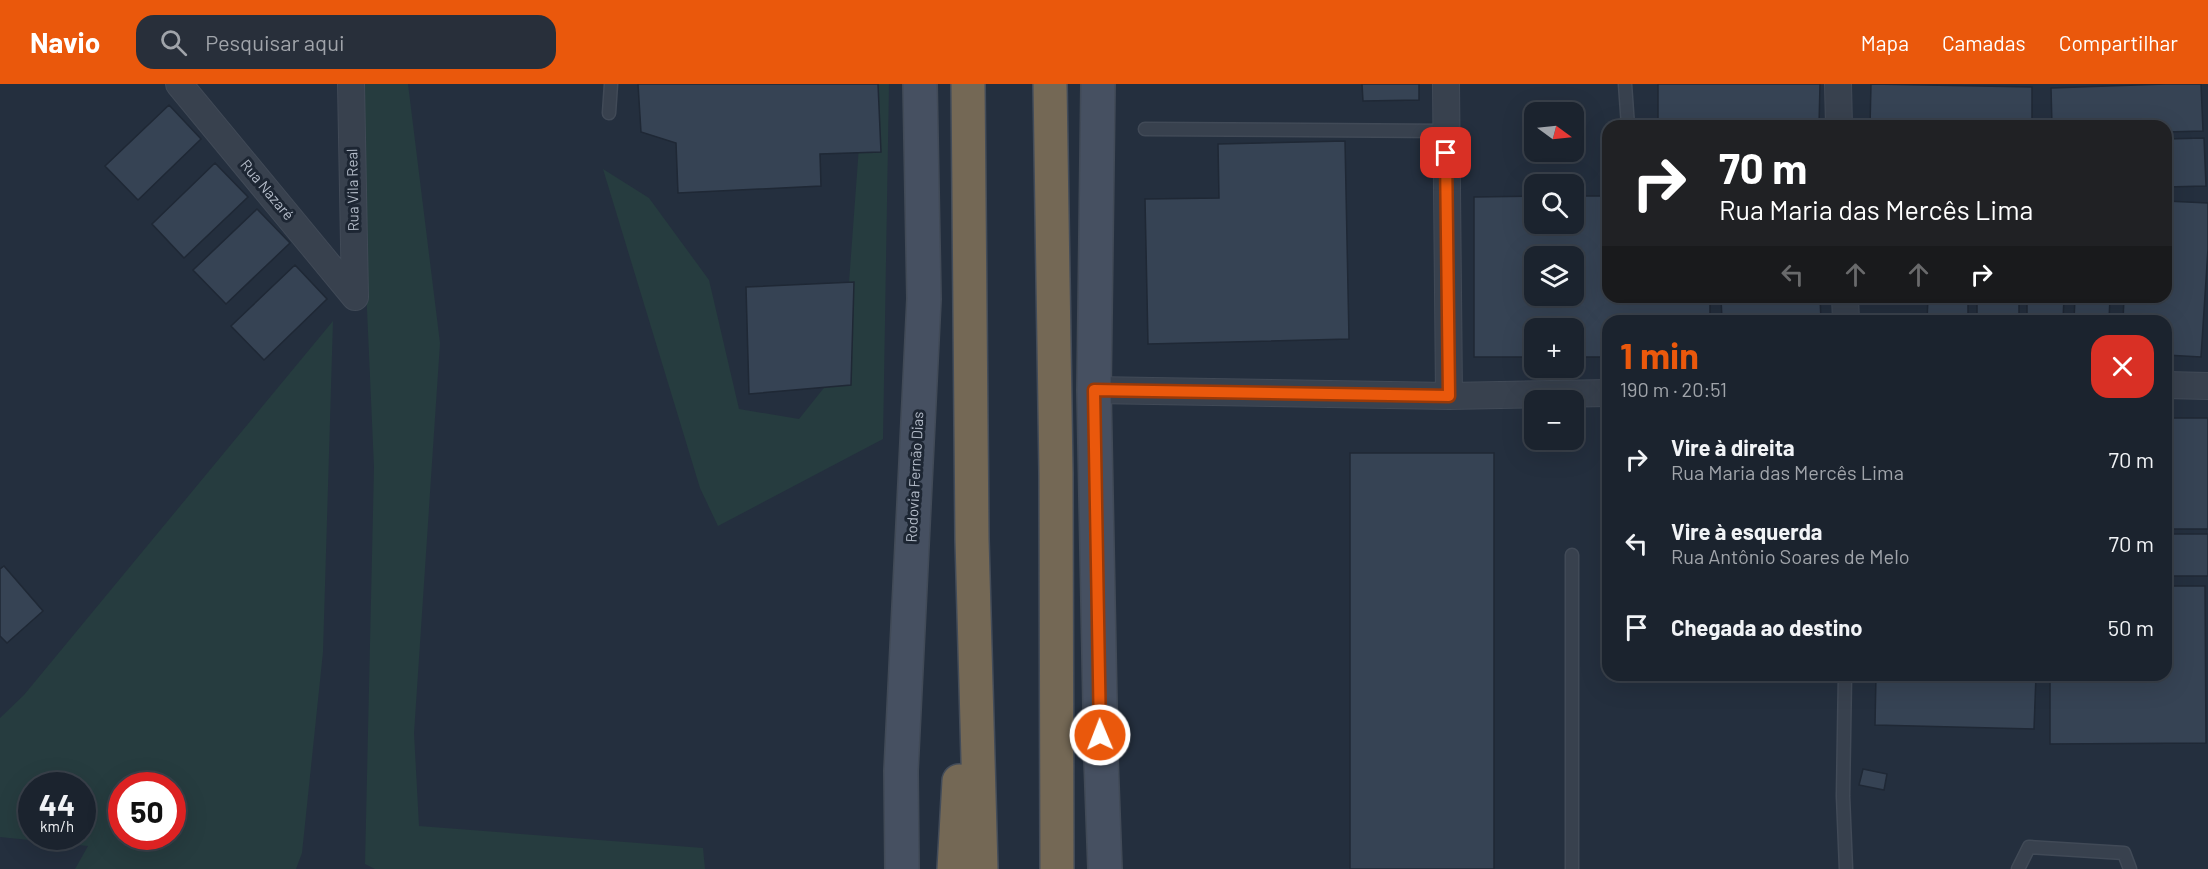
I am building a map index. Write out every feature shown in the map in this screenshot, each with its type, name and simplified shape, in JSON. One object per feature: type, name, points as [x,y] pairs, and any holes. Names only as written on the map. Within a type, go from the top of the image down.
[{"type":"highway","points":[[968,84],[972,525],[981,869]]},
{"type":"highway","points":[[1050,84],[1056,472],[1057,869]]},
{"type":"highway","points":[[954,869],[972,525]]},
{"type":"main road","name":"Rodovia Fernão Dias","points":[[902,869],[902,771],[924,299],[920,84]]},
{"type":"main road","points":[[1098,84],[1094,390],[1105,869]]},
{"type":"street","name":"Rua Nazaré","points":[[179,84],[355,297]]},
{"type":"street","name":"Rua Vila Real","points":[[351,84],[355,297]]},
{"type":"street","points":[[1446,84],[1449,396]]},
{"type":"street","points":[[1838,84],[1839,120]]},
{"type":"street","points":[[2172,385],[2208,386]]},
{"type":"street","points":[[1094,390],[1449,396],[1602,393]]},
{"type":"lane","points":[[609,113],[611,84]]},
{"type":"lane","points":[[1625,84],[1628,120]]},
{"type":"lane","points":[[1145,129],[1446,131]]},
{"type":"lane","points":[[1572,555],[1572,869]]},
{"type":"lane","points":[[1845,681],[1843,796],[1846,869]]},
{"type":"lane","points":[[2018,869],[2029,847],[2124,853],[2130,869]]},
{"type":"green space","points":[[357,84],[408,84],[440,343],[414,733],[419,826],[703,848],[705,869],[375,869],[365,864],[374,467]]},
{"type":"green space","points":[[852,84],[889,84],[883,439],[718,526],[700,488],[603,169],[649,198],[709,280],[739,409],[799,419],[843,364],[860,133]]},
{"type":"green space","points":[[333,321],[323,652],[302,853],[296,869],[75,869],[86,850],[96,850],[96,772],[18,772],[18,839],[0,837],[0,718],[24,695]]},
{"type":"building","points":[[638,84],[878,84],[881,152],[820,154],[821,186],[678,193],[676,143],[641,132]]},
{"type":"building","points":[[1362,84],[1419,84],[1419,100],[1363,101]]},
{"type":"building","points":[[1658,84],[1820,84],[1819,120],[1658,120]]},
{"type":"building","points":[[1871,84],[2032,87],[2032,120],[1870,120]]},
{"type":"building","points":[[2201,84],[2203,131],[2172,132],[2172,120],[2052,120],[2051,88]]},
{"type":"building","points":[[169,105],[201,139],[138,200],[105,166]]},
{"type":"building","points":[[2204,138],[2206,186],[2172,187],[2172,139]]},
{"type":"building","points":[[1345,141],[1349,339],[1148,344],[1145,199],[1219,198],[1218,144]]},
{"type":"building","points":[[215,163],[248,197],[184,258],[152,224]]},
{"type":"building","points":[[1524,196],[1524,234],[1584,234],[1584,196],[1602,196],[1602,303],[1710,303],[1710,315],[1602,315],[1602,357],[1584,357],[1584,318],[1524,318],[1524,357],[1474,357],[1474,197]]},
{"type":"building","points":[[2172,201],[2208,203],[2208,249],[2201,357],[2172,355],[2172,315],[2123,315],[2124,303],[2172,303]]},
{"type":"building","points":[[257,209],[290,243],[226,304],[193,270]]},
{"type":"building","points":[[295,265],[327,299],[264,360],[231,326]]},
{"type":"building","points":[[854,282],[851,385],[749,394],[746,287]]},
{"type":"building","points":[[1721,303],[1820,303],[1821,315],[1722,315]]},
{"type":"building","points":[[1928,303],[1968,303],[1968,315],[1927,315]]},
{"type":"building","points":[[1977,303],[2019,303],[2019,315],[1977,315]]},
{"type":"building","points":[[2027,303],[2064,303],[2063,315],[2027,315]]},
{"type":"building","points":[[2075,303],[2110,303],[2109,315],[2074,315]]},
{"type":"building","points":[[2172,418],[2208,418],[2208,529],[2172,529]]},
{"type":"building","points":[[1350,453],[1494,453],[1494,869],[1350,869]]},
{"type":"building","points":[[2172,534],[2208,534],[2208,576],[2172,576]]},
{"type":"building","points":[[4,566],[43,611],[7,643],[0,636],[0,569]]},
{"type":"building","points":[[2172,586],[2205,586],[2206,743],[2050,744],[2050,681],[2172,681]]},
{"type":"building","points":[[1876,681],[2036,681],[2034,729],[1875,725]]},
{"type":"building","points":[[1863,769],[1887,774],[1884,790],[1859,785]]},
{"type":"route","points":[[1100,735],[1094,390],[1449,396],[1446,153]]}]
